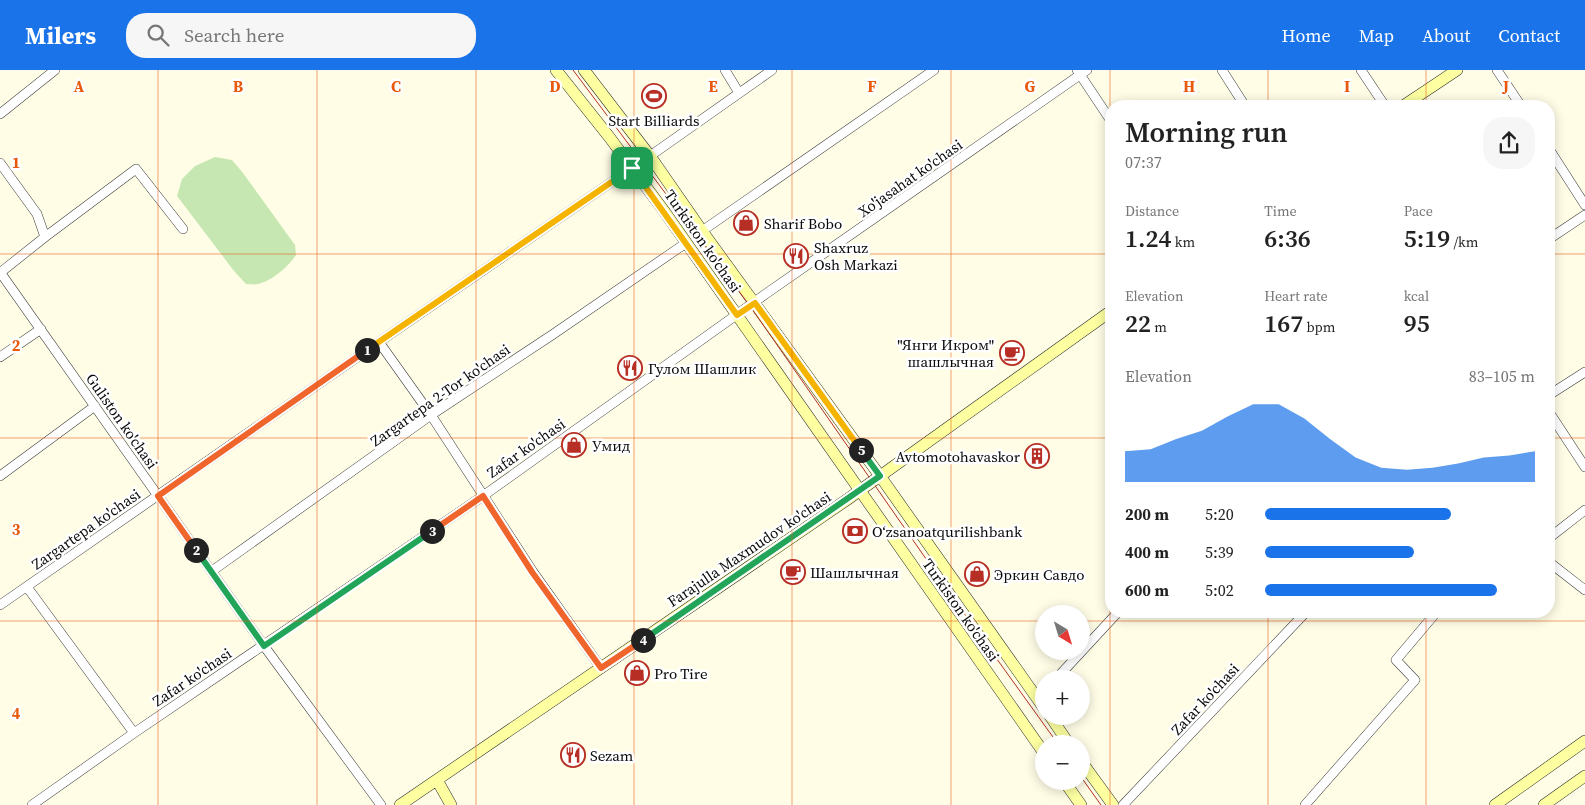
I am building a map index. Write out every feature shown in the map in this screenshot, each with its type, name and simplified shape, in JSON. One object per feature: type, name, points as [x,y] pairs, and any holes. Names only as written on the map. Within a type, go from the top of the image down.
[{"type":"main road","name":"Turkiston ko'chasi","points":[[556,70],[632,168],[686,243],[1035,740]]},
{"type":"main road","name":"Turkiston ko'chasi","points":[[584,70],[650,156],[702,231],[1035,690]]},
{"type":"main road","points":[[1412,100],[1457,70]]},
{"type":"main road","name":"Farajulla Maxmudov ko'chasi","points":[[400,805],[860,491],[1105,320]]},
{"type":"main road","points":[[1494,805],[1585,742]]},
{"type":"main road","points":[[1090,773],[1113,805]]},
{"type":"main road","points":[[1544,805],[1585,776]]},
{"type":"main road","points":[[437,780],[451,805]]},
{"type":"main road","points":[[1070,790],[1081,805]]},
{"type":"street","points":[[0,114],[54,70]]},
{"type":"street","points":[[725,70],[739,93]]},
{"type":"street","points":[[650,156],[772,70]]},
{"type":"street","points":[[702,231],[934,70]]},
{"type":"street","points":[[1222,70],[1241,100]]},
{"type":"street","points":[[1360,70],[1381,100]]},
{"type":"street","points":[[1497,70],[1516,100]]},
{"type":"street","name":"Xo'jasahat ko'chasi","points":[[737,315],[1081,72],[1105,111]]},
{"type":"street","points":[[1555,159],[1585,205]]},
{"type":"street","points":[[0,163],[36,214],[45,237]]},
{"type":"street","name":"Zargartepa ko'chasi","points":[[0,605],[632,168]]},
{"type":"street","points":[[0,272],[136,169],[183,229]]},
{"type":"street","points":[[1555,235],[1585,215]]},
{"type":"street","name":"Zargartepa 2-Tor ko'chasi","points":[[212,572],[431,416],[686,243]]},
{"type":"street","name":"Guliston ko'chasi","points":[[0,272],[264,646],[380,805]]},
{"type":"street","name":"Zafar ko'chasi","points":[[32,805],[134,733],[483,496],[737,315]]},
{"type":"street","points":[[0,358],[41,329]]},
{"type":"street","points":[[378,342],[431,416],[532,572],[601,668]]},
{"type":"street","points":[[1555,391],[1585,372]]},
{"type":"street","points":[[0,476],[95,406]]},
{"type":"street","points":[[1555,421],[1585,467]]},
{"type":"street","points":[[1555,533],[1585,510]]},
{"type":"street","points":[[1555,567],[1585,590]]},
{"type":"street","points":[[27,587],[134,733]]},
{"type":"street","points":[[1064,670],[1113,618]]},
{"type":"street","name":"Zafar ko'chasi","points":[[1123,805],[1300,618]]},
{"type":"street","points":[[1305,805],[1415,680],[1396,660],[1431,618]]},
{"type":"green space","points":[[215,157],[232,160],[295,245],[296,255],[280,273],[269,280],[255,284],[246,284],[177,196],[182,179],[195,166]]},
{"type":"tram line","points":[[573,70],[750,306],[963,612],[1052,735]]},
{"type":"tram line","points":[[1090,790],[1101,805]]},
{"type":"place","name":"Start Billiards","points":[[654,96]]},
{"type":"place","name":"Sharif Bobo","points":[[746,223]]},
{"type":"place","name":"Shaxruz Osh Markazi","points":[[796,256]]},
{"type":"place","name":"\"Янги Икром\" шашлычная","points":[[1012,353]]},
{"type":"place","name":"Гулом Шашлик","points":[[630,368]]},
{"type":"place","name":"Умид","points":[[574,445]]},
{"type":"place","name":"Avtomotohavaskor","points":[[1037,456]]},
{"type":"place","name":"Oʻzsanoatqurilishbank","points":[[855,531]]},
{"type":"place","name":"Шашлычная","points":[[793,572]]},
{"type":"place","name":"Эркин Савдо","points":[[977,574]]},
{"type":"place","name":"Pro Tire","points":[[637,673]]},
{"type":"place","name":"Sezam","points":[[573,755]]},
{"type":"route","points":[[632,168],[737,315],[755,303],[880,476],[601,668],[532,572],[483,496],[264,646],[158,496],[632,168]]}]
